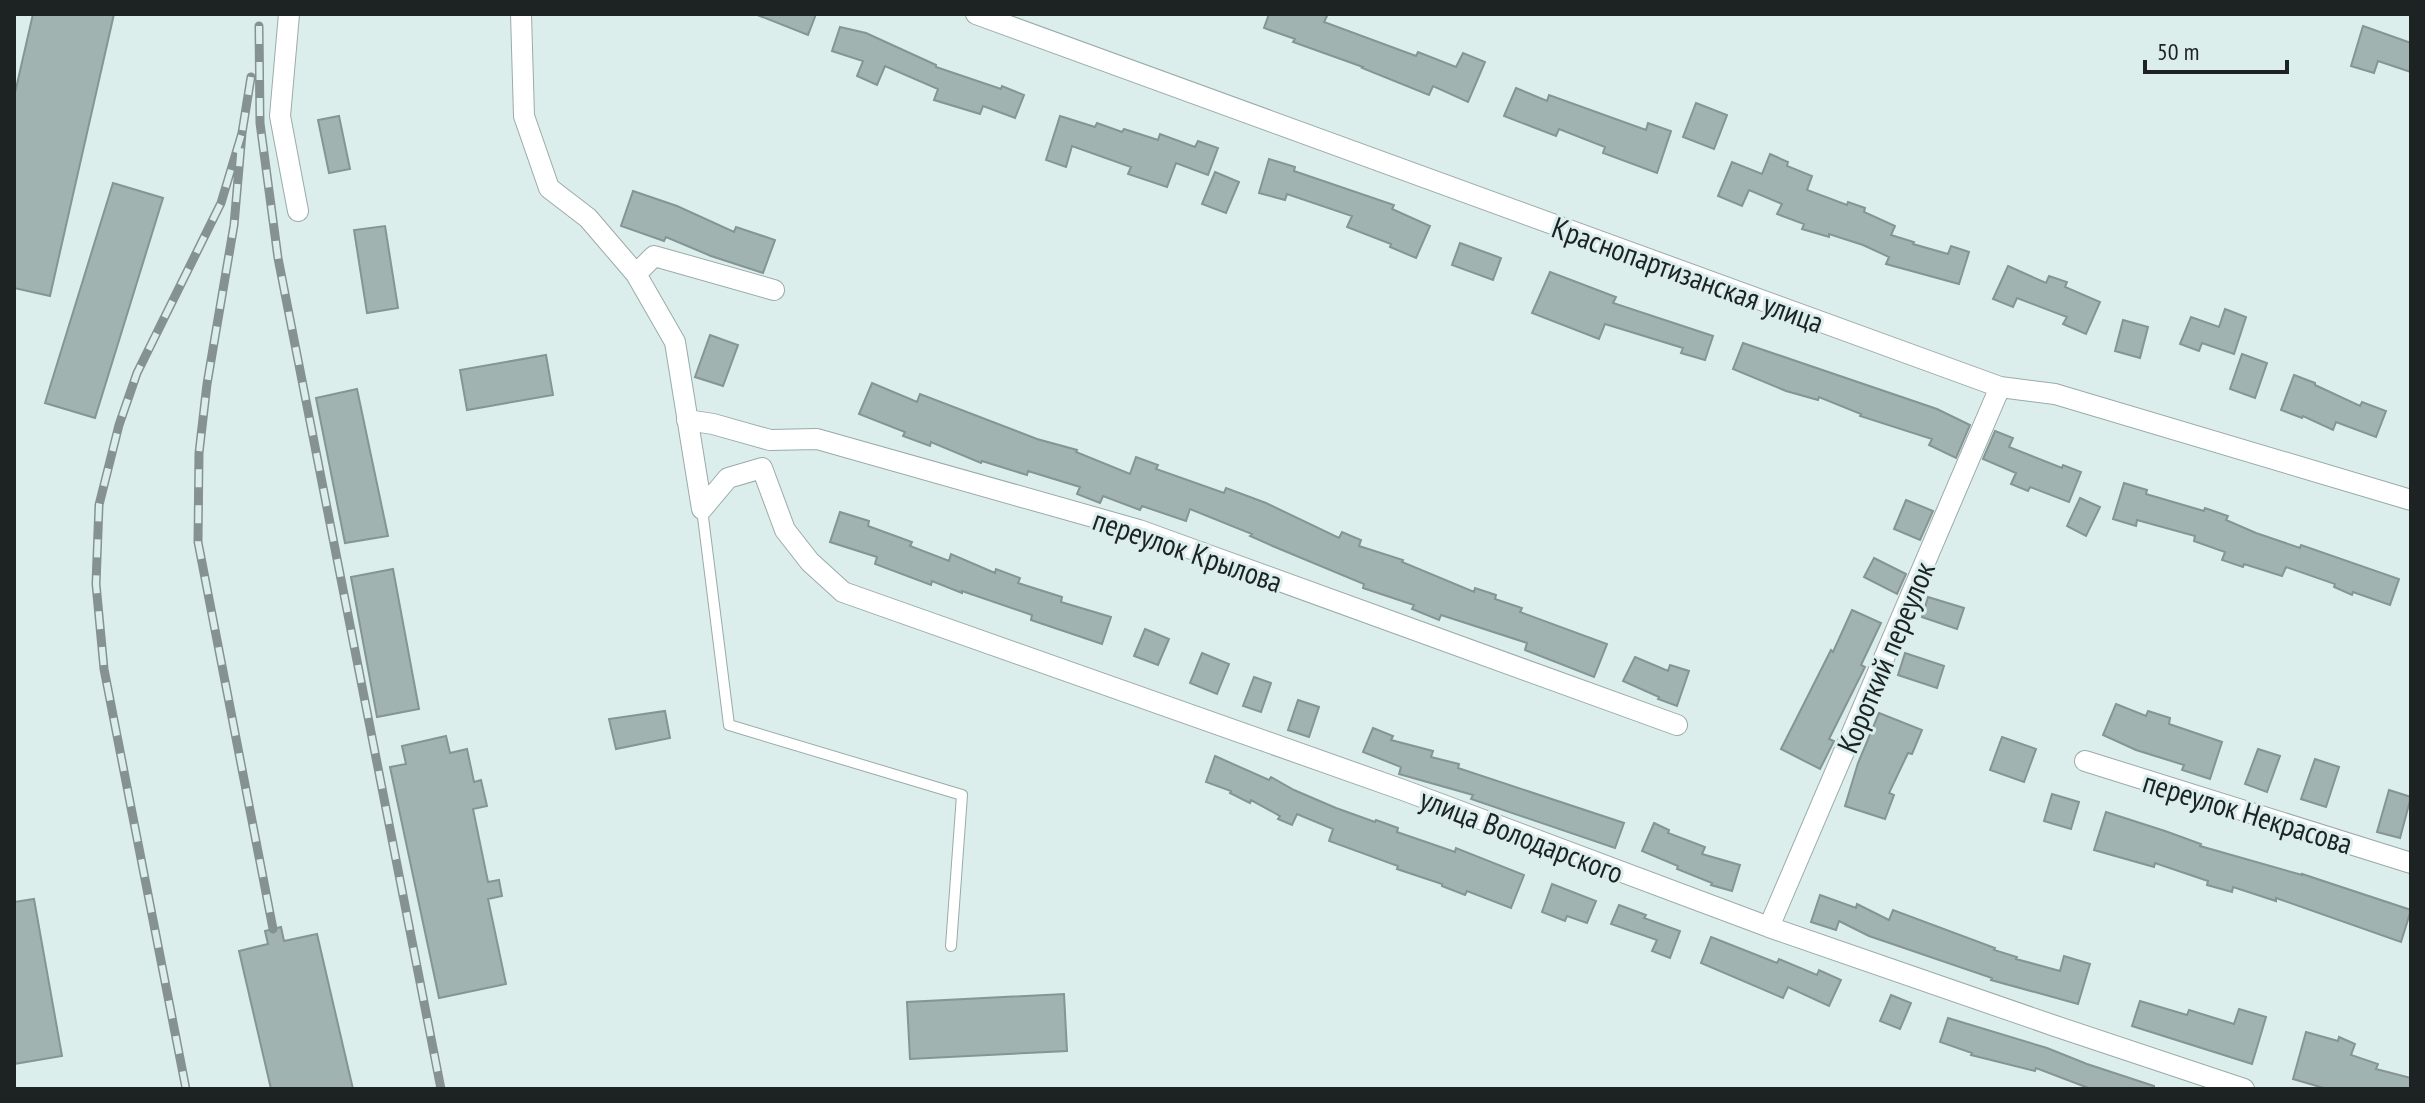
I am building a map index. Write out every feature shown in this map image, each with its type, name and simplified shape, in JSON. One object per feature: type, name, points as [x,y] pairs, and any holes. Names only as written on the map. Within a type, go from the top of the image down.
[{"type":"street","points":[[289,14],[280,116],[298,211]]},
{"type":"street","points":[[521,14],[524,116],[549,188],[588,218],[636,274],[675,342],[702,509]]},
{"type":"street","name":"Краснопартизанская улица","points":[[976,14],[2000,387],[2055,394],[2411,500]]},
{"type":"street","points":[[636,274],[654,256],[774,290]]},
{"type":"street","name":"Короткий переулок","points":[[1769,927],[2000,387]]},
{"type":"street","name":"переулок Крылова","points":[[687,420],[770,440],[817,439],[1139,530],[1677,725]]},
{"type":"street","points":[[702,509],[728,478],[762,468],[770,440]]},
{"type":"street","name":"улица Володарского","points":[[762,468],[785,530],[810,562],[843,592],[1403,790],[1769,927],[2244,1089]]},
{"type":"street","name":"переулок Некрасова","points":[[2085,761],[2411,863]]},
{"type":"lane","points":[[702,509],[729,725],[962,795],[951,946]]},
{"type":"building","points":[[33,14],[114,14],[50,296],[14,288],[14,97]]},
{"type":"building","points":[[755,14],[816,14],[808,35]]},
{"type":"building","points":[[1269,14],[1328,14],[1324,22],[1416,56],[1418,52],[1456,67],[1463,53],[1485,62],[1468,102],[1433,86],[1429,95],[1264,28]]},
{"type":"building","points":[[2363,26],[2411,43],[2411,72],[2378,61],[2374,73],[2351,66]]},
{"type":"building","points":[[840,27],[866,33],[936,67],[1024,95],[1015,118],[983,106],[980,114],[934,100],[938,89],[885,66],[877,85],[857,76],[863,61],[832,51]]},
{"type":"building","points":[[1516,88],[1547,101],[1549,95],[1646,130],[1648,123],[1671,131],[1657,173],[1603,153],[1605,147],[1559,129],[1556,136],[1504,116]]},
{"type":"building","points":[[1696,103],[1727,115],[1714,149],[1683,137]]},
{"type":"building","points":[[339,116],[350,169],[329,173],[318,120]]},
{"type":"building","points":[[1060,116],[1095,127],[1097,123],[1122,132],[1124,129],[1158,140],[1160,134],[1195,147],[1198,141],[1218,148],[1208,175],[1176,163],[1167,187],[1128,174],[1131,167],[1072,146],[1066,167],[1046,160]]},
{"type":"building","points":[[1770,154],[1788,162],[1787,166],[1812,176],[1807,190],[1847,205],[1848,202],[1865,208],[1864,212],[1895,226],[1891,235],[1948,254],[1951,246],[1969,252],[1959,284],[1886,264],[1889,257],[1863,245],[1802,229],[1804,224],[1777,214],[1782,204],[1749,190],[1742,206],[1718,196],[1732,162],[1762,174]]},
{"type":"building","points":[[1269,159],[1295,167],[1294,171],[1394,205],[1392,209],[1430,226],[1416,258],[1390,247],[1391,244],[1347,227],[1352,216],[1287,194],[1285,200],[1259,193]]},
{"type":"building","points":[[1215,172],[1239,182],[1226,213],[1202,204]]},
{"type":"building","points":[[113,183],[163,198],[95,418],[45,403]]},
{"type":"building","points":[[633,191],[677,206],[734,232],[736,227],[775,240],[763,273],[666,237],[664,241],[621,226]]},
{"type":"building","points":[[385,226],[398,308],[367,313],[354,230]]},
{"type":"building","points":[[1460,243],[1501,258],[1493,280],[1452,265]]},
{"type":"building","points":[[2008,266],[2046,283],[2049,276],[2067,282],[2065,287],[2100,302],[2086,334],[2063,324],[2067,317],[2017,298],[2013,307],[1993,299]]},
{"type":"building","points":[[1550,272],[1616,297],[1613,303],[1713,336],[1705,360],[1681,353],[1683,348],[1605,324],[1599,339],[1532,313]]},
{"type":"building","points":[[2225,309],[2246,317],[2234,354],[2202,343],[2199,351],[2180,344],[2191,317],[2219,327]]},
{"type":"building","points":[[2123,320],[2148,327],[2140,358],[2115,351]]},
{"type":"building","points":[[710,335],[738,345],[723,386],[695,377]]},
{"type":"building","points":[[1743,343],[1937,409],[1970,425],[1956,458],[1929,445],[1932,439],[1860,416],[1819,397],[1818,400],[1786,391],[1733,369]]},
{"type":"building","points":[[2242,354],[2267,363],[2255,398],[2230,389]]},
{"type":"building","points":[[546,355],[553,395],[467,410],[460,370]]},
{"type":"building","points":[[2294,375],[2360,406],[2362,402],[2386,411],[2376,437],[2336,422],[2333,430],[2281,410]]},
{"type":"building","points":[[872,383],[917,402],[920,394],[1037,439],[1077,450],[1130,474],[1136,457],[1158,465],[1156,469],[1224,493],[1226,488],[1266,503],[1339,538],[1342,532],[1361,540],[1359,546],[1403,560],[1474,592],[1475,588],[1496,595],[1495,599],[1522,608],[1520,612],[1607,644],[1594,677],[1525,650],[1527,643],[1441,615],[1439,620],[1412,609],[1414,605],[1363,588],[1364,584],[1190,509],[1186,521],[1142,506],[1140,510],[1103,496],[1100,503],[1077,494],[1080,487],[1028,471],[1027,475],[981,463],[931,442],[930,446],[903,436],[905,432],[859,414]]},
{"type":"building","points":[[357,389],[388,536],[345,543],[316,398]]},
{"type":"building","points":[[1995,431],[2013,438],[2009,447],[2062,468],[2063,465],[2081,472],[2069,502],[2030,487],[2028,491],[2011,484],[2016,473],[1983,459]]},
{"type":"building","points":[[2124,483],[2147,490],[2146,494],[2228,516],[2226,520],[2256,533],[2399,579],[2390,605],[2353,592],[2352,595],[2334,587],[2335,584],[2286,567],[2282,576],[2222,560],[2225,552],[2194,541],[2195,536],[2137,520],[2136,526],[2113,519]]},
{"type":"building","points":[[2080,498],[2100,507],[2086,536],[2067,526]]},
{"type":"building","points":[[1906,500],[1933,511],[1920,540],[1894,529]]},
{"type":"building","points":[[840,512],[869,521],[868,526],[912,542],[910,546],[949,561],[951,554],[995,573],[996,569],[1020,578],[1018,583],[1062,597],[1061,602],[1111,617],[1102,644],[1031,620],[1032,615],[932,581],[931,585],[875,564],[877,557],[830,542]]},
{"type":"building","points":[[1874,558],[1906,574],[1897,594],[1864,577]]},
{"type":"building","points":[[393,569],[419,709],[377,717],[351,577]]},
{"type":"building","points":[[1928,597],[1964,608],[1957,629],[1922,617]]},
{"type":"building","points":[[1852,610],[1881,623],[1861,665],[1865,667],[1829,739],[1834,741],[1820,769],[1781,749]]},
{"type":"building","points":[[1145,629],[1169,639],[1158,665],[1134,656]]},
{"type":"building","points":[[1202,653],[1229,664],[1217,694],[1190,683]]},
{"type":"building","points":[[1905,653],[1944,666],[1937,688],[1898,675]]},
{"type":"building","points":[[1635,657],[1668,671],[1670,665],[1689,671],[1677,706],[1623,681]]},
{"type":"building","points":[[1254,677],[1271,683],[1261,712],[1243,706]]},
{"type":"building","points":[[1298,700],[1319,707],[1309,737],[1288,730]]},
{"type":"building","points":[[2116,704],[2146,716],[2148,711],[2170,718],[2169,724],[2222,742],[2210,779],[2182,770],[2184,765],[2136,750],[2103,735]]},
{"type":"building","points":[[665,711],[670,738],[616,749],[609,719]]},
{"type":"building","points":[[1879,713],[1922,730],[1889,793],[1894,795],[1885,819],[1845,806],[1858,763]]},
{"type":"building","points":[[1373,728],[1393,736],[1391,740],[1433,751],[1431,757],[1459,764],[1458,768],[1624,823],[1615,848],[1471,799],[1473,795],[1399,774],[1401,767],[1363,752]]},
{"type":"building","points":[[446,736],[450,753],[467,749],[474,782],[481,780],[487,806],[473,809],[488,882],[499,880],[502,896],[488,899],[506,984],[439,998],[390,767],[406,764],[402,746]]},
{"type":"building","points":[[2002,737],[2036,749],[2024,782],[1990,770]]},
{"type":"building","points":[[2258,749],[2280,756],[2267,792],[2245,784]]},
{"type":"building","points":[[1215,756],[1269,780],[1271,777],[1336,808],[1398,828],[1397,832],[1455,852],[1456,848],[1524,875],[1511,908],[1467,891],[1465,895],[1329,841],[1333,829],[1297,814],[1292,825],[1278,819],[1280,816],[1251,800],[1250,803],[1231,791],[1206,782]]},
{"type":"building","points":[[2315,759],[2339,767],[2326,807],[2301,799]]},
{"type":"building","points":[[2389,790],[2411,797],[2400,838],[2377,832]]},
{"type":"building","points":[[2052,794],[2079,802],[2071,829],[2044,821]]},
{"type":"building","points":[[2106,812],[2200,846],[2302,874],[2411,910],[2401,942],[2276,898],[2276,901],[2233,887],[2232,892],[2155,863],[2154,867],[2094,850]]},
{"type":"building","points":[[1654,823],[1669,830],[1668,833],[1705,847],[1702,854],[1740,865],[1732,891],[1711,885],[1677,869],[1678,866],[1642,851]]},
{"type":"building","points":[[1552,884],[1596,901],[1587,923],[1567,916],[1565,921],[1542,912]]},
{"type":"building","points":[[1820,895],[1856,908],[1857,904],[1889,920],[1893,910],[1995,948],[2016,959],[2060,971],[2064,956],[2090,964],[2078,1004],[1991,980],[1869,936],[1839,921],[1836,930],[1811,922]]},
{"type":"building","points":[[34,899],[62,1056],[14,1064],[14,902]]},
{"type":"building","points":[[1619,905],[1680,931],[1670,958],[1652,951],[1657,940],[1611,924]]},
{"type":"building","points":[[281,927],[284,941],[317,934],[353,1089],[271,1089],[239,951],[268,944],[265,931]]},
{"type":"building","points":[[1711,937],[1777,963],[1779,959],[1817,975],[1819,970],[1841,980],[1829,1006],[1788,987],[1783,998],[1701,963]]},
{"type":"building","points":[[1064,994],[1067,1051],[910,1059],[907,1002]]},
{"type":"building","points":[[1891,995],[1911,1003],[1900,1029],[1880,1021]]},
{"type":"building","points":[[2140,1001],[2187,1015],[2189,1010],[2234,1024],[2239,1009],[2266,1017],[2252,1064],[2132,1026]]},
{"type":"building","points":[[1948,1018],[2047,1048],[2154,1086],[2154,1089],[2091,1089],[2036,1068],[2035,1071],[1971,1055],[1940,1042]]},
{"type":"building","points":[[2306,1032],[2338,1041],[2339,1037],[2355,1044],[2351,1055],[2378,1064],[2376,1069],[2411,1078],[2411,1089],[2327,1089],[2293,1079]]},
{"type":"railway","points":[[259,26],[260,123],[278,258],[441,1089]]},
{"type":"railway","points":[[251,77],[242,133],[234,225],[207,384],[199,453],[198,542],[273,929]]},
{"type":"railway","points":[[186,1089],[104,669],[96,584],[99,505],[119,425],[137,373],[221,203],[242,133]]}]
